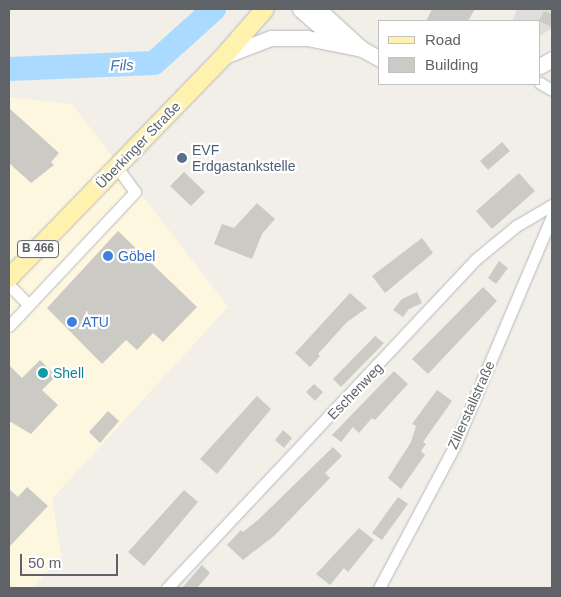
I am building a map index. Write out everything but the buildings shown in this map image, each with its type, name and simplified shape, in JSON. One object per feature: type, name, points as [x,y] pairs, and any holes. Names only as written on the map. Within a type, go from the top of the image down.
[{"type":"main road","name":"Überkinger Straße","points":[[9,278],[224,56],[265,9]]},
{"type":"main road","points":[[300,9],[342,39],[378,58]]},
{"type":"main road","points":[[318,9],[342,39]]},
{"type":"main road","points":[[333,9],[342,39]]},
{"type":"main road","points":[[224,56],[271,38],[342,39]]},
{"type":"main road","points":[[541,65],[552,59]]},
{"type":"street","points":[[541,84],[552,90]]},
{"type":"street","points":[[9,326],[135,192],[117,167]]},
{"type":"street","name":"Eschenweg","points":[[167,588],[476,259],[516,226],[552,205]]},
{"type":"street","name":"Zillerstallstraße","points":[[379,588],[454,447],[552,216]]},
{"type":"street","points":[[9,285],[29,305]]},
{"type":"shaded area","points":[[517,9],[552,9],[552,28],[541,35],[541,20],[512,20]]},
{"type":"shaded area","points":[[9,97],[72,104],[228,307],[52,499],[61,556],[33,588],[9,588]]},
{"type":"waterway","name":"Fils","points":[[9,69],[154,63],[214,9]]},
{"type":"place","name":"EVF Erdgastankstelle","points":[[182,158]]},
{"type":"place","name":"Göbel","points":[[108,256]]},
{"type":"place","name":"ATU","points":[[72,322]]},
{"type":"place","name":"Shell","points":[[43,373]]}]
